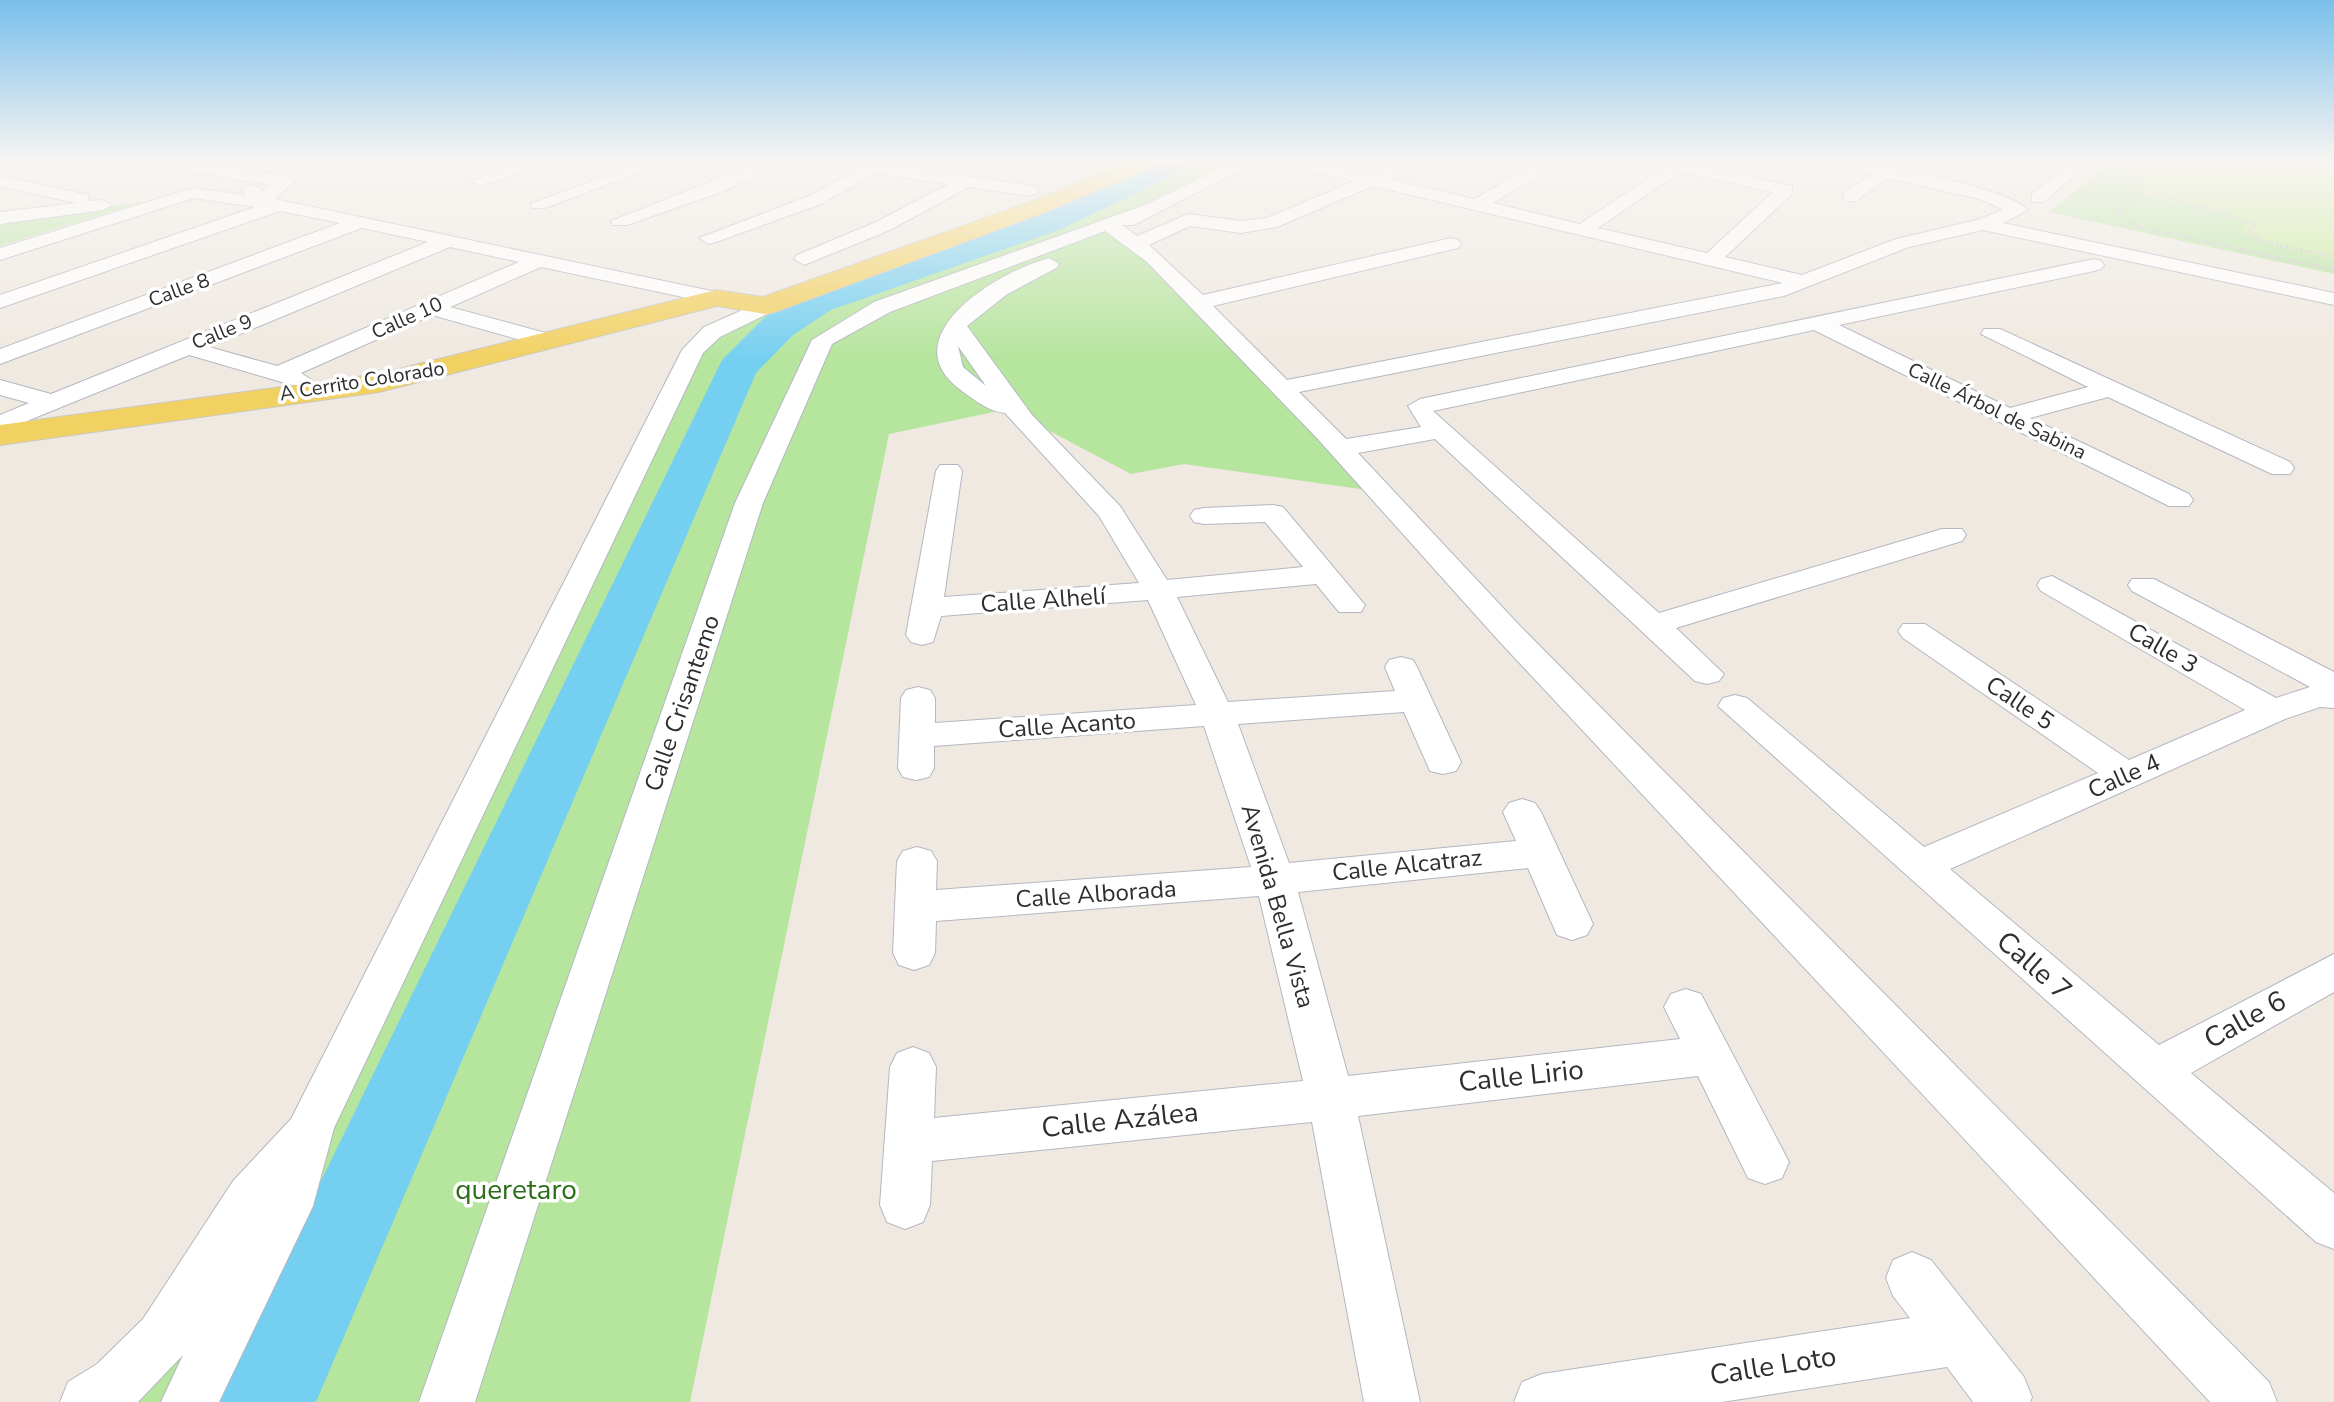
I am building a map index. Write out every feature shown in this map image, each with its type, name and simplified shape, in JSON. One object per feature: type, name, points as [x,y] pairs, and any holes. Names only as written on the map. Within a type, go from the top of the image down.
[{"type":"main road","points":[[765,306],[978,228]]},
{"type":"main road","name":"A Cerrito Colorado","points":[[0,435],[436,371],[716,298],[765,306]]},
{"type":"street","points":[[0,254],[81,228]]},
{"type":"street","points":[[0,302],[201,228]]},
{"type":"street","name":"Calle 8","points":[[0,357],[344,228]]},
{"type":"street","points":[[384,228],[716,298]]},
{"type":"street","points":[[709,238],[736,228]]},
{"type":"street","points":[[804,259],[877,228]]},
{"type":"street","name":"Calle Crisantemo","points":[[447,1402],[749,503],[806,371],[823,340],[848,323],[1119,228]]},
{"type":"street","name":"Avenida Bella Vista","points":[[1121,228],[980,300],[965,312],[956,327],[948,343],[948,362],[958,376],[1023,420],[1110,512],[1158,590],[1218,716],[1275,879],[1331,1099],[1392,1402]]},
{"type":"street","points":[[1128,228],[1332,440],[1520,644],[2249,1402]]},
{"type":"street","points":[[1576,228],[1805,282]]},
{"type":"street","points":[[1710,261],[1745,228]]},
{"type":"street","points":[[1281,388],[1773,293],[1903,243],[1964,228]]},
{"type":"street","points":[[2004,228],[2334,299]]},
{"type":"street","name":"Calle 9","points":[[0,424],[446,242]]},
{"type":"street","points":[[1197,303],[1451,244]]},
{"type":"street","name":"Calle 10","points":[[278,374],[535,262]]},
{"type":"street","points":[[1707,674],[1431,422],[1420,406],[2094,265]]},
{"type":"street","points":[[189,1402],[288,1206],[311,1127],[693,350],[712,332],[765,306]]},
{"type":"street","points":[[431,308],[549,341]]},
{"type":"street","name":"Calle Árbol de Sabina","points":[[1815,322],[2179,500]]},
{"type":"street","points":[[1992,334],[2281,468]]},
{"type":"street","points":[[185,347],[330,388]]},
{"type":"street","points":[[0,387],[54,403]]},
{"type":"street","points":[[2007,416],[2121,394]]},
{"type":"street","points":[[2031,428],[2121,394]]},
{"type":"street","points":[[1332,440],[1431,422]]},
{"type":"street","name":"Calle Alhelí","points":[[949,471],[924,621],[1158,590],[1325,574]]},
{"type":"street","points":[[1204,516],[1273,513],[1350,605]]},
{"type":"street","points":[[1652,625],[1952,535]]},
{"type":"street","name":"Calle 3","points":[[2052,585],[2273,711]]},
{"type":"street","points":[[2143,585],[2334,686]]},
{"type":"street","name":"Calle 5","points":[[1914,631],[2126,775]]},
{"type":"street","points":[[1401,667],[1443,762]]},
{"type":"street","name":"Calle 4","points":[[1919,866],[2273,711],[2318,696],[2334,697]]},
{"type":"street","name":"Calle Acanto","points":[[918,698],[917,752],[1218,716],[1415,700]]},
{"type":"street","name":"Calle 7","points":[[1735,706],[2334,1225]]},
{"type":"street","points":[[1522,812],[1572,924]]},
{"type":"street","name":"Calle Alcatraz","points":[[1275,879],[1539,853]]},
{"type":"street","points":[[914,953],[917,861]]},
{"type":"street","name":"Calle Alborada","points":[[916,907],[1275,879]]},
{"type":"street","name":"Calle 6","points":[[2155,1070],[2334,971]]},
{"type":"street","points":[[1686,1007],[1765,1162]]},
{"type":"street","name":"Calle Lirio","points":[[1331,1099],[1712,1055]]},
{"type":"street","points":[[905,1205],[913,1067]]},
{"type":"street","name":"Calle Azálea","points":[[909,1142],[1331,1099]]},
{"type":"street","points":[[88,1402],[119,1386],[155,1351],[253,1195],[311,1127]]},
{"type":"street","points":[[1912,1278],[2004,1397]]},
{"type":"street","name":"Calle Loto","points":[[1542,1402],[1958,1338]]},
{"type":"path","points":[[2145,228],[2334,270]]},
{"type":"path","points":[[2252,228],[2248,232],[2265,242],[2334,257]]},
{"type":"green space","points":[[0,228],[57,228],[0,246]]},
{"type":"green space","name":"queretaro","points":[[976,228],[1116,228],[1381,492],[1184,464],[1131,474],[1008,409],[889,434],[690,1402],[81,1402],[253,1195],[712,332]]},
{"type":"green space","points":[[2125,228],[2334,228],[2334,274]]},
{"type":"green space","points":[[2334,228],[2334,260],[2263,243],[2241,230]]},
{"type":"waterway","points":[[264,1402],[737,369],[779,326],[817,302],[1031,228]]}]
